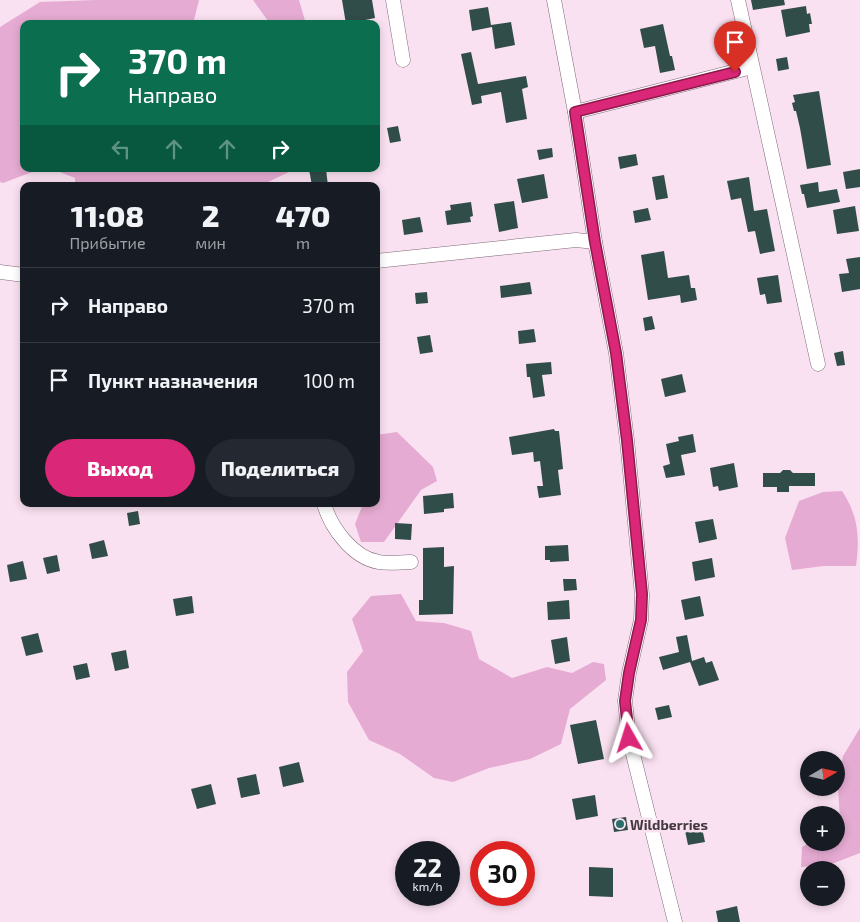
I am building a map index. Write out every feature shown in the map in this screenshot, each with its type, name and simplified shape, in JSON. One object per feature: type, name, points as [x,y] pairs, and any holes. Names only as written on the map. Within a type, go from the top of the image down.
[{"type":"street","points":[[393,0],[403,60]]},
{"type":"street","points":[[554,0],[616,353],[627,440],[642,594],[641,620],[629,673],[625,701],[629,738],[675,922]]},
{"type":"street","points":[[738,0],[818,364]]},
{"type":"street","points":[[575,112],[752,67]]},
{"type":"street","points":[[380,261],[576,240],[595,242]]},
{"type":"street","points":[[0,272],[20,274]]},
{"type":"street","points":[[325,507],[336,529],[363,557],[380,562],[411,562]]},
{"type":"shaded area","points":[[199,0],[194,20],[20,20],[20,172],[32,172],[3,183],[0,182],[0,27],[40,2]]},
{"type":"shaded area","points":[[253,0],[299,0],[305,20],[267,20]]},
{"type":"shaded area","points":[[60,172],[289,172],[268,182],[75,182],[75,178]]},
{"type":"shaded area","points":[[397,432],[433,467],[437,481],[421,490],[384,542],[361,542],[355,524],[362,507],[380,507],[380,434]]},
{"type":"shaded area","points":[[842,491],[855,518],[858,536],[856,566],[824,566],[792,570],[785,538],[799,501],[823,492]]},
{"type":"shaded area","points":[[401,594],[416,621],[444,623],[471,631],[479,659],[512,678],[547,667],[572,673],[593,662],[604,664],[606,680],[570,709],[561,744],[530,759],[489,768],[453,782],[434,778],[400,754],[369,740],[348,702],[347,672],[363,651],[352,619],[371,596]]},
{"type":"shaded area","points":[[860,728],[860,853],[839,861],[801,861],[802,851],[845,851],[845,806],[839,806],[838,796],[845,796],[845,753]]},
{"type":"building","points":[[342,0],[372,0],[375,18],[345,20]]},
{"type":"building","points":[[751,0],[784,0],[785,5],[753,10]]},
{"type":"building","points":[[806,6],[807,14],[810,13],[812,24],[809,24],[810,32],[786,37],[781,10]]},
{"type":"building","points":[[488,7],[491,25],[511,22],[515,45],[495,49],[492,27],[472,31],[469,10]]},
{"type":"building","points":[[663,24],[675,70],[660,73],[655,46],[644,48],[640,29]]},
{"type":"building","points":[[471,52],[478,84],[526,76],[528,87],[522,89],[527,119],[506,123],[501,92],[481,96],[482,103],[472,105],[461,54]]},
{"type":"building","points":[[787,57],[789,69],[778,71],[776,59]]},
{"type":"building","points":[[819,91],[831,165],[807,169],[800,128],[792,103],[795,102],[793,95]]},
{"type":"building","points":[[398,126],[401,141],[390,143],[387,128]]},
{"type":"building","points":[[552,148],[553,157],[539,160],[537,150]]},
{"type":"building","points":[[636,154],[638,165],[620,169],[618,157]]},
{"type":"building","points":[[860,169],[860,187],[846,189],[843,172]]},
{"type":"building","points":[[310,172],[326,172],[328,182],[311,182]]},
{"type":"building","points":[[544,174],[548,198],[522,203],[517,179]]},
{"type":"building","points":[[664,175],[668,198],[656,200],[652,177]]},
{"type":"building","points":[[749,177],[754,211],[767,209],[775,251],[760,254],[755,231],[748,232],[741,198],[731,200],[727,181]]},
{"type":"building","points":[[818,182],[819,192],[837,189],[840,202],[807,208],[800,185]]},
{"type":"building","points":[[514,201],[518,228],[499,232],[494,204]]},
{"type":"building","points":[[471,202],[473,216],[470,217],[471,222],[447,225],[445,211],[451,210],[450,205]]},
{"type":"building","points":[[855,206],[859,231],[837,234],[833,210]]},
{"type":"building","points":[[648,208],[651,220],[635,223],[633,211]]},
{"type":"building","points":[[420,217],[423,232],[404,235],[402,220]]},
{"type":"building","points":[[664,251],[668,278],[689,275],[691,288],[695,288],[697,300],[681,303],[680,295],[648,300],[641,255]]},
{"type":"building","points":[[860,257],[860,289],[842,292],[839,274],[849,273],[846,259]]},
{"type":"building","points":[[778,275],[782,302],[767,304],[765,294],[760,295],[757,278]]},
{"type":"building","points":[[530,282],[532,294],[501,298],[500,286]]},
{"type":"building","points":[[427,292],[428,303],[416,304],[415,293]]},
{"type":"building","points":[[652,316],[655,329],[645,331],[643,318]]},
{"type":"building","points":[[534,329],[536,342],[519,344],[518,331]]},
{"type":"building","points":[[430,335],[433,352],[420,354],[417,337]]},
{"type":"building","points":[[843,351],[845,365],[837,366],[834,353]]},
{"type":"building","points":[[551,362],[552,374],[542,375],[545,396],[533,398],[530,377],[527,377],[526,364]]},
{"type":"building","points":[[682,374],[686,392],[665,397],[661,379]]},
{"type":"building","points":[[554,429],[559,431],[561,449],[563,469],[558,470],[561,495],[539,498],[537,486],[543,486],[540,461],[534,462],[533,452],[512,455],[509,437]]},
{"type":"building","points":[[693,434],[696,452],[681,455],[685,475],[666,478],[663,466],[670,464],[666,444],[679,441],[678,437]]},
{"type":"building","points":[[734,463],[738,487],[719,491],[718,486],[713,487],[710,468]]},
{"type":"building","points":[[783,470],[790,470],[793,473],[815,473],[815,486],[789,486],[789,492],[777,492],[777,487],[763,487],[763,473],[780,473]]},
{"type":"building","points":[[453,493],[454,508],[444,509],[444,512],[424,514],[423,496]]},
{"type":"building","points":[[138,511],[140,524],[129,526],[127,513]]},
{"type":"building","points":[[713,519],[717,539],[699,543],[695,522]]},
{"type":"building","points":[[395,523],[412,524],[411,540],[395,539]]},
{"type":"building","points":[[104,540],[108,556],[92,559],[89,544]]},
{"type":"building","points":[[568,545],[569,561],[550,562],[550,560],[545,560],[545,546]]},
{"type":"building","points":[[444,547],[444,567],[454,566],[453,614],[419,615],[419,600],[423,600],[423,548]]},
{"type":"building","points":[[57,555],[60,571],[47,574],[43,558]]},
{"type":"building","points":[[712,558],[715,577],[695,581],[692,562]]},
{"type":"building","points":[[23,561],[27,579],[10,582],[7,565]]},
{"type":"building","points":[[563,579],[576,579],[577,590],[564,591]]},
{"type":"building","points":[[192,596],[194,613],[176,616],[173,599]]},
{"type":"building","points":[[700,596],[704,616],[685,620],[681,600]]},
{"type":"building","points":[[569,600],[570,619],[548,620],[547,602]]},
{"type":"building","points":[[38,633],[43,652],[26,656],[21,637]]},
{"type":"building","points":[[687,635],[692,661],[704,657],[706,663],[712,661],[719,680],[699,686],[690,662],[663,670],[659,657],[679,652],[676,637]]},
{"type":"building","points":[[567,637],[570,661],[555,664],[551,640]]},
{"type":"building","points":[[126,650],[129,668],[115,671],[111,653]]},
{"type":"building","points":[[87,663],[90,677],[76,680],[73,666]]},
{"type":"building","points":[[669,705],[672,717],[658,720],[655,708]]},
{"type":"building","points":[[596,720],[604,759],[578,764],[570,725]]},
{"type":"building","points":[[299,762],[304,782],[283,787],[279,767]]},
{"type":"building","points":[[256,774],[260,794],[241,798],[237,778]]},
{"type":"building","points":[[211,784],[216,804],[197,809],[191,789]]},
{"type":"building","points":[[595,795],[598,816],[576,820],[572,799]]},
{"type":"building","name":"Wildberries","points":[[626,817],[628,830],[614,832],[612,819]]},
{"type":"building","points":[[701,823],[705,842],[688,845],[684,826]]},
{"type":"building","points":[[589,867],[613,868],[613,897],[589,896]]},
{"type":"building","points":[[737,906],[740,922],[718,922],[716,911]]},
{"type":"place","name":"Wildberries","points":[[620,824]]},
{"type":"route","points":[[629,738],[625,701],[629,673],[641,620],[642,594],[627,440],[616,353],[595,242],[584,159],[575,112],[735,72]]}]
